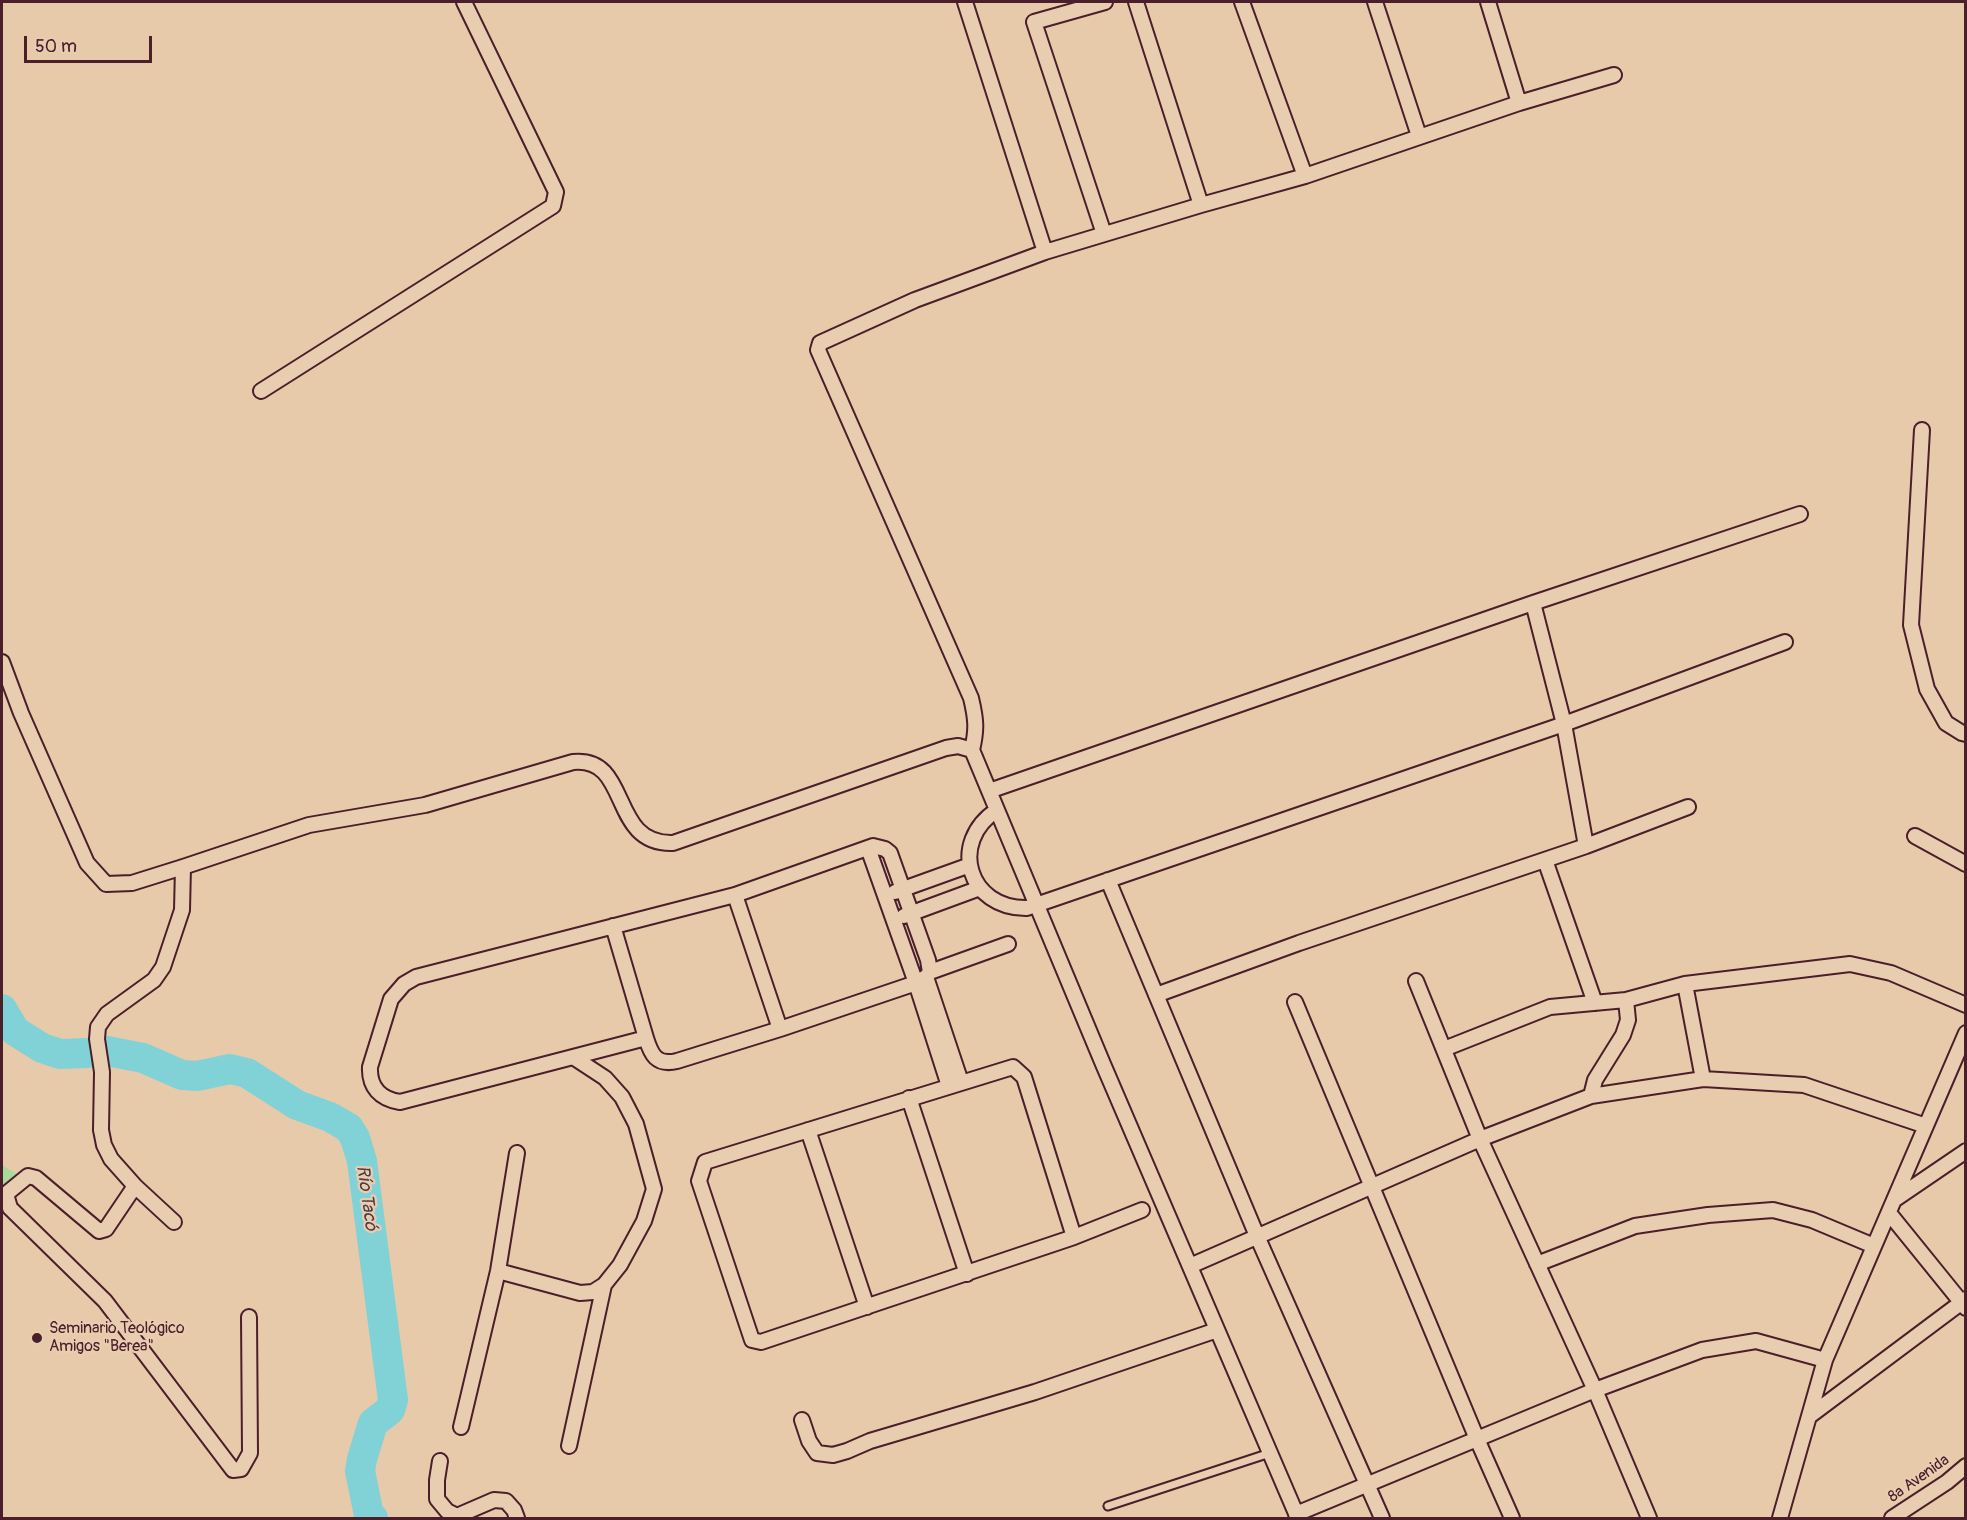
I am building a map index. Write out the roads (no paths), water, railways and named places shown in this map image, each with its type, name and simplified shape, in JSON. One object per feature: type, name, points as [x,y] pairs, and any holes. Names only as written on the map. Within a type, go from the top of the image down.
[{"type":"street","points":[[261,390],[554,206],[556,192],[464,2]]},
{"type":"street","points":[[965,2],[1045,252]]},
{"type":"street","points":[[1104,234],[1034,22],[1105,2]]},
{"type":"street","points":[[1136,2],[1201,205]]},
{"type":"street","points":[[1242,2],[1305,176]]},
{"type":"street","points":[[1375,2],[1419,136]]},
{"type":"street","points":[[1491,2],[1519,103]]},
{"type":"street","points":[[1614,75],[1519,103],[1305,176],[1045,252],[827,338],[820,343],[818,350],[971,698],[976,716],[972,750],[1297,1516],[1367,1484],[1595,1390],[1702,1350],[1756,1341],[1825,1360]]},
{"type":"street","points":[[1922,430],[1911,625],[1927,688],[1946,723],[1965,734]]},
{"type":"street","points":[[989,791],[1533,603],[1800,514]]},
{"type":"street","points":[[1533,603],[1564,724],[1586,846]]},
{"type":"street","points":[[997,810],[983,821],[970,846],[970,865],[975,881],[996,902],[1006,906],[1016,908],[1037,905],[1564,724],[1785,642]]},
{"type":"street","points":[[2,662],[21,713],[87,863],[106,884],[132,883],[309,825],[425,805],[573,762],[581,761],[596,765],[607,775],[630,821],[640,834],[655,842],[673,843],[946,748],[958,746],[972,750]]},
{"type":"street","points":[[1156,995],[1299,943],[1586,846],[1688,807]]},
{"type":"street","points":[[1915,836],[1965,864]]},
{"type":"street","points":[[646,1038],[400,1102],[385,1098],[378,1093],[370,1081],[369,1074],[391,999],[397,991],[416,977],[735,895],[868,848],[879,847],[890,853],[928,960],[924,978]]},
{"type":"street","points":[[868,848],[894,920],[924,978],[955,1084]]},
{"type":"street","points":[[1545,860],[1595,1003]]},
{"type":"street","points":[[885,895],[970,865]]},
{"type":"street","points":[[174,1222],[135,1186],[111,1159],[104,1144],[102,1072],[97,1038],[98,1027],[107,1014],[154,980],[164,967],[182,910],[183,867]]},
{"type":"street","points":[[1108,880],[1257,1236],[1382,1518]]},
{"type":"street","points":[[894,920],[980,888]]},
{"type":"street","points":[[735,895],[780,1029]]},
{"type":"street","points":[[613,926],[650,1052],[660,1061],[671,1062],[780,1029],[924,978],[1008,944]]},
{"type":"street","points":[[1444,1049],[1550,1008],[1626,999],[1685,984],[1850,964],[1891,973],[1965,1005]]},
{"type":"street","points":[[1416,981],[1480,1139],[1595,1390],[1649,1518]]},
{"type":"street","points":[[1685,984],[1703,1079]]},
{"type":"street","points":[[1591,1096],[1595,1080],[1623,1035],[1628,1020],[1626,999]]},
{"type":"street","points":[[1295,1002],[1512,1518]]},
{"type":"street","points":[[1780,1518],[1825,1360],[1965,1033]]},
{"type":"street","points":[[498,1271],[580,1293],[593,1292],[604,1285],[620,1265],[644,1221],[654,1189],[636,1124],[622,1097],[605,1078],[573,1057]]},
{"type":"street","points":[[1074,1237],[1024,1077],[1013,1067],[705,1162],[699,1181],[752,1340],[760,1342],[967,1274],[1074,1237],[1142,1210]]},
{"type":"street","points":[[1190,1266],[1480,1139],[1591,1096],[1703,1079],[1804,1085],[1926,1126]]},
{"type":"street","points":[[909,1098],[967,1274]]},
{"type":"street","points":[[808,1130],[867,1307]]},
{"type":"street","points":[[1892,1206],[1965,1151]]},
{"type":"street","points":[[461,1427],[498,1271],[517,1153]]},
{"type":"street","points":[[135,1186],[106,1229],[99,1231],[36,1178],[28,1176],[6,1194],[10,1208],[105,1301],[233,1470],[241,1469],[250,1453],[249,1317]]},
{"type":"street","points":[[1810,1415],[1964,1303],[1892,1206]]},
{"type":"street","points":[[1537,1264],[1635,1226],[1708,1215],[1773,1210],[1812,1220],[1874,1246]]},
{"type":"street","points":[[569,1446],[604,1285]]},
{"type":"street","points":[[802,1420],[809,1441],[817,1453],[833,1455],[870,1441],[1035,1392],[1217,1330]]},
{"type":"street","points":[[441,1461],[436,1499],[447,1511],[457,1516],[494,1500],[506,1501],[514,1510],[517,1518]]},
{"type":"street","name":"8a Avenida","points":[[1892,1518],[1947,1482],[1965,1466]]},
{"type":"lane","points":[[1108,1506],[1270,1453]]},
{"type":"waterway","name":"Río Tacó","points":[[2,1009],[15,1031],[42,1048],[60,1054],[87,1053]]},
{"type":"waterway","name":"Río Tacó","points":[[107,1051],[143,1058],[182,1075],[197,1076],[230,1069],[247,1073],[297,1105],[330,1117],[349,1128],[355,1138],[362,1161],[393,1400],[390,1410],[373,1423],[362,1459],[360,1471],[369,1515],[373,1518]]},
{"type":"place","name":"Seminario Teológico Amigos \"Berea\"","points":[[37,1338]]}]
